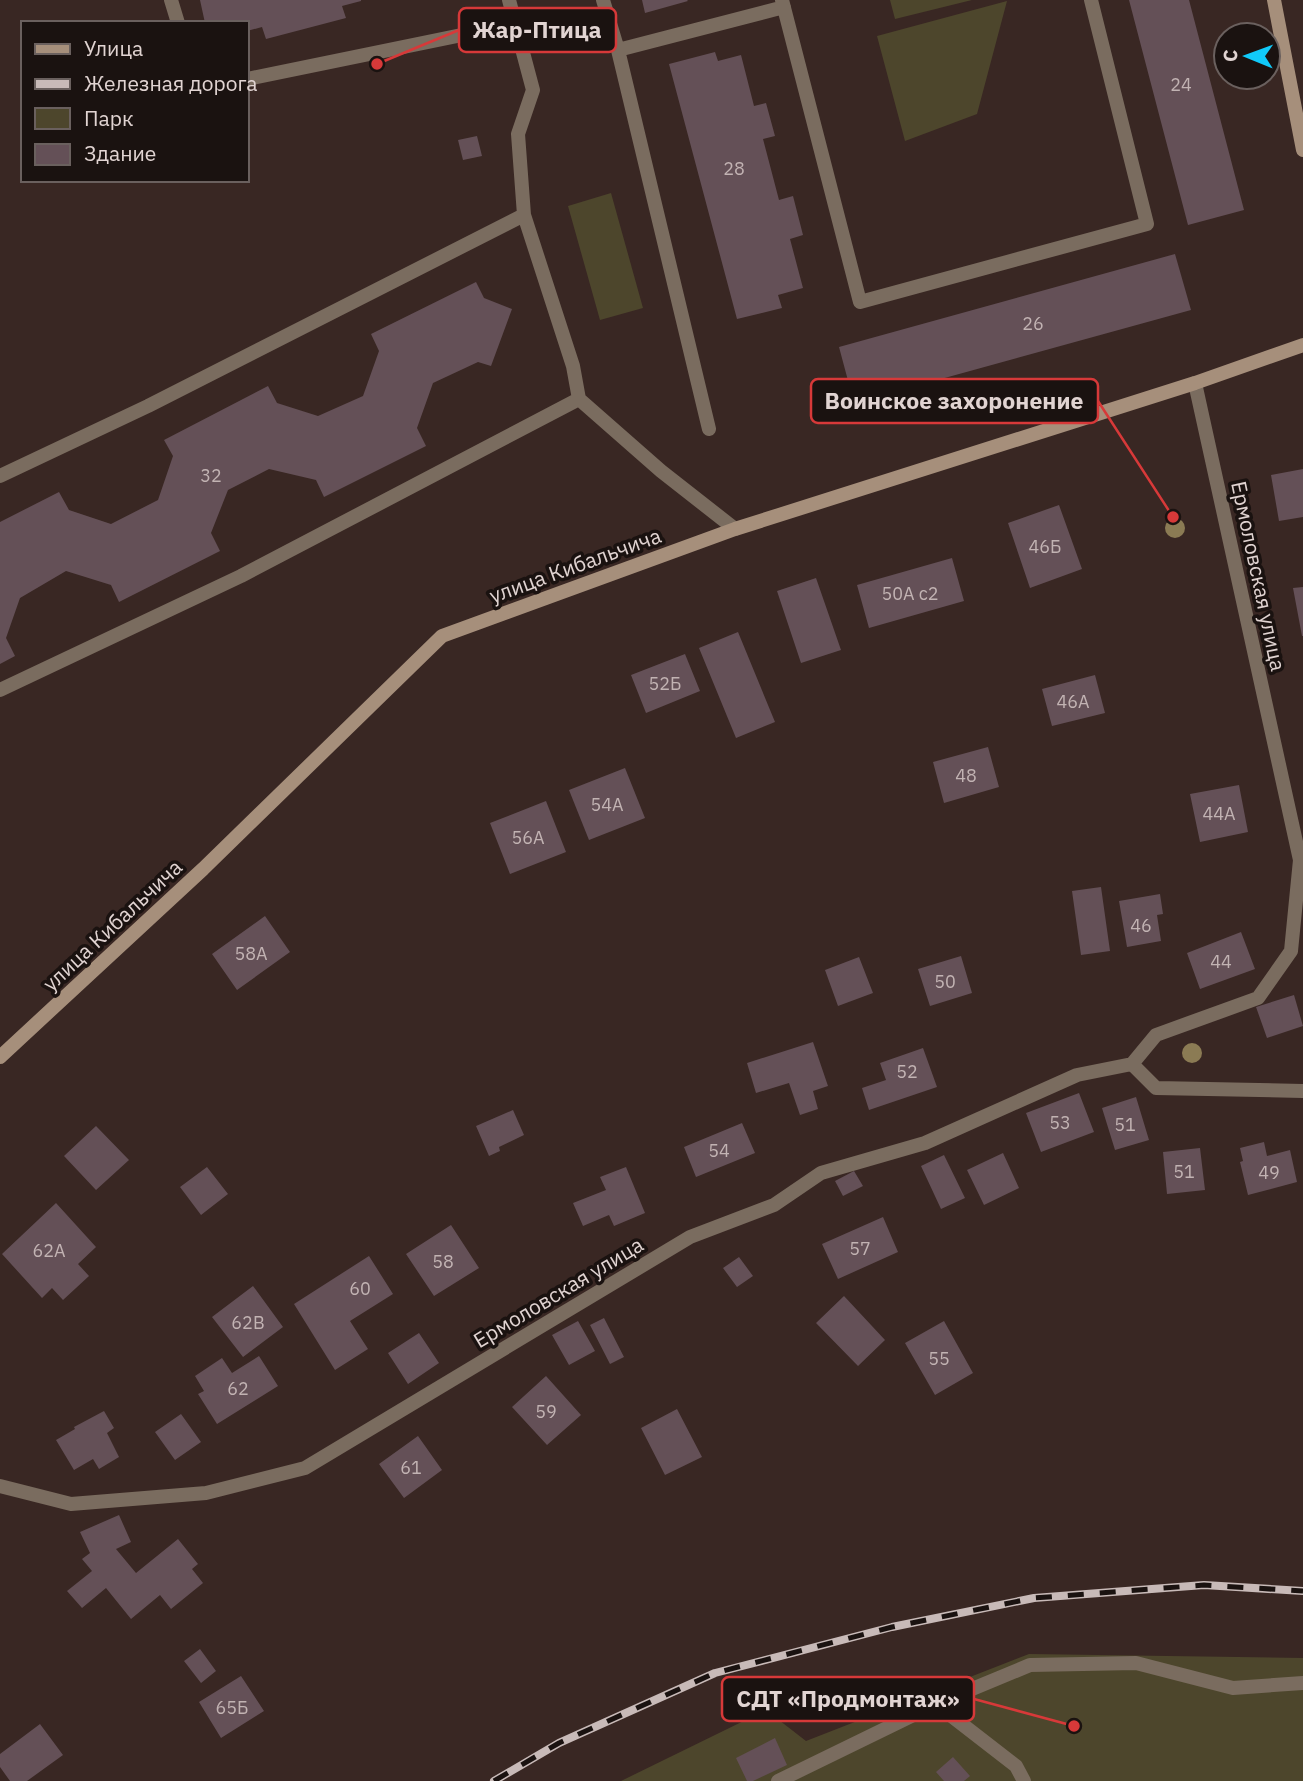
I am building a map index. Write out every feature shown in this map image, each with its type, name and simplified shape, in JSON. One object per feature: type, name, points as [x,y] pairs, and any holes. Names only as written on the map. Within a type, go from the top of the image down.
[{"type":"street","points":[[171,0],[177,21]]},
{"type":"street","points":[[509,0],[533,90],[518,134],[524,215],[573,366],[579,399],[661,471],[735,529]]},
{"type":"street","points":[[603,0],[618,50],[709,429]]},
{"type":"street","points":[[618,50],[783,3],[860,302],[1147,224],[1091,0]]},
{"type":"street","points":[[1274,0],[1303,150]]},
{"type":"street","points":[[248,79],[515,24]]},
{"type":"street","points":[[0,476],[148,406],[524,215]]},
{"type":"street","name":"улица Кибальчича","points":[[0,1056],[203,869],[442,636],[735,529],[1195,383],[1303,345]]},
{"type":"street","name":"Ермоловская улица","points":[[0,1486],[71,1504],[206,1493],[305,1468],[690,1237],[774,1205],[821,1173],[925,1143],[1077,1075],[1132,1064],[1156,1035],[1258,998],[1292,951],[1300,860],[1195,383]]},
{"type":"street","points":[[0,691],[241,576],[579,399]]},
{"type":"street","points":[[1132,1064],[1156,1087],[1303,1091]]},
{"type":"street","points":[[778,1781],[936,1704],[1030,1665],[1136,1663],[1233,1688],[1303,1683]]},
{"type":"street","points":[[936,1704],[1016,1766],[1024,1781]]},
{"type":"green space","points":[[890,0],[972,0],[895,19]]},
{"type":"green space","points":[[1007,1],[977,114],[905,141],[877,36]]},
{"type":"green space","points":[[611,193],[643,308],[600,320],[568,206]]},
{"type":"green space","points":[[1029,1654],[1303,1658],[1303,1781],[621,1781],[766,1710],[806,1741]]},
{"type":"building","points":[[200,0],[361,0],[342,6],[346,18],[266,39],[262,27],[248,31],[248,21],[205,21]]},
{"type":"building","points":[[642,0],[687,0],[688,1],[645,13]]},
{"type":"building","points":[[1129,0],[1189,0],[1244,210],[1188,225]]},
{"type":"building","points":[[715,52],[718,61],[741,55],[754,106],[766,103],[775,136],[763,139],[779,200],[793,196],[803,235],[790,239],[803,288],[778,295],[782,308],[737,319],[669,64]]},
{"type":"building","points":[[477,136],[482,156],[463,160],[458,140]]},
{"type":"building","points":[[1175,254],[1191,310],[854,403],[839,347]]},
{"type":"building","points":[[476,282],[484,298],[512,309],[491,366],[478,362],[433,383],[417,428],[426,446],[324,497],[316,480],[269,469],[228,490],[211,533],[220,551],[119,602],[111,585],[66,571],[20,598],[6,638],[15,656],[0,664],[0,522],[59,492],[69,510],[111,524],[158,500],[173,456],[164,440],[268,386],[277,403],[318,416],[363,396],[379,351],[371,334]]},
{"type":"building","points":[[1303,469],[1303,517],[1279,521],[1271,475]]},
{"type":"building","points":[[1059,505],[1082,569],[1030,588],[1008,523]]},
{"type":"building","points":[[952,558],[964,601],[869,628],[857,585]]},
{"type":"building","points":[[816,578],[841,650],[801,663],[777,591]]},
{"type":"building","points":[[1303,587],[1303,636],[1302,636],[1293,588]]},
{"type":"building","points":[[738,632],[775,722],[736,738],[699,648]]},
{"type":"building","points":[[685,654],[700,691],[646,713],[631,675]]},
{"type":"building","points":[[1095,675],[1105,713],[1052,726],[1042,689]]},
{"type":"building","points":[[988,747],[999,787],[944,803],[933,762]]},
{"type":"building","points":[[625,768],[645,818],[589,840],[569,790]]},
{"type":"building","points":[[1239,785],[1248,832],[1200,842],[1190,794]]},
{"type":"building","points":[[546,801],[566,852],[510,874],[490,823]]},
{"type":"building","points":[[1101,887],[1110,951],[1081,955],[1072,891]]},
{"type":"building","points":[[1160,894],[1163,914],[1157,915],[1161,941],[1127,947],[1119,901]]},
{"type":"building","points":[[265,916],[290,952],[237,990],[212,954]]},
{"type":"building","points":[[1241,932],[1255,969],[1200,989],[1187,953]]},
{"type":"building","points":[[961,956],[972,993],[930,1006],[918,969]]},
{"type":"building","points":[[859,957],[873,993],[838,1006],[825,970]]},
{"type":"building","points":[[1294,995],[1303,1026],[1267,1038],[1256,1007]]},
{"type":"building","points":[[813,1042],[828,1086],[813,1091],[818,1109],[800,1115],[789,1083],[756,1093],[747,1063]]},
{"type":"building","points":[[923,1048],[937,1087],[869,1110],[862,1088],[886,1080],[880,1063]]},
{"type":"building","points":[[1079,1093],[1094,1132],[1041,1152],[1026,1113]]},
{"type":"building","points":[[1136,1097],[1149,1140],[1115,1150],[1102,1108]]},
{"type":"building","points":[[513,1110],[524,1135],[499,1147],[500,1151],[489,1156],[476,1126]]},
{"type":"building","points":[[742,1123],[755,1153],[696,1177],[684,1147]]},
{"type":"building","points":[[96,1126],[129,1160],[96,1190],[64,1156]]},
{"type":"building","points":[[1264,1142],[1267,1156],[1290,1150],[1297,1182],[1248,1195],[1240,1162],[1243,1161],[1240,1148]]},
{"type":"building","points":[[1200,1148],[1205,1190],[1167,1194],[1163,1152]]},
{"type":"building","points":[[1003,1153],[1019,1188],[984,1205],[967,1170]]},
{"type":"building","points":[[944,1155],[965,1198],[941,1209],[921,1166]]},
{"type":"building","points":[[207,1167],[228,1194],[201,1215],[180,1187]]},
{"type":"building","points":[[626,1167],[645,1213],[614,1226],[609,1215],[583,1226],[573,1203],[606,1190],[600,1177]]},
{"type":"building","points":[[854,1171],[863,1186],[843,1196],[835,1181]]},
{"type":"building","points":[[56,1203],[96,1247],[78,1264],[89,1276],[63,1300],[52,1288],[42,1298],[2,1254]]},
{"type":"building","points":[[883,1217],[898,1252],[838,1279],[822,1244]]},
{"type":"building","points":[[451,1225],[479,1268],[434,1296],[406,1254]]},
{"type":"building","points":[[369,1256],[393,1294],[350,1321],[368,1349],[335,1370],[294,1304]]},
{"type":"building","points":[[739,1257],[753,1276],[737,1287],[723,1268]]},
{"type":"building","points":[[253,1286],[283,1327],[243,1357],[212,1317]]},
{"type":"building","points":[[844,1296],[885,1340],[858,1366],[816,1323]]},
{"type":"building","points":[[604,1318],[624,1357],[610,1364],[590,1325]]},
{"type":"building","points":[[578,1321],[595,1351],[569,1365],[552,1335]]},
{"type":"building","points":[[944,1321],[973,1373],[935,1395],[905,1343]]},
{"type":"building","points":[[419,1333],[439,1363],[408,1384],[388,1353]]},
{"type":"building","points":[[259,1356],[278,1386],[217,1424],[198,1394],[204,1391],[195,1376],[222,1358],[232,1373]]},
{"type":"building","points":[[546,1376],[581,1415],[547,1445],[512,1407]]},
{"type":"building","points":[[677,1409],[702,1457],[665,1475],[641,1428]]},
{"type":"building","points":[[104,1411],[114,1428],[107,1433],[119,1457],[99,1469],[93,1459],[74,1470],[56,1440]]},
{"type":"building","points":[[181,1414],[201,1442],[175,1460],[155,1432]]},
{"type":"building","points":[[418,1436],[442,1470],[404,1498],[379,1464]]},
{"type":"building","points":[[119,1515],[131,1542],[116,1549],[136,1573],[178,1539],[198,1564],[192,1569],[203,1583],[171,1609],[160,1595],[131,1619],[106,1588],[82,1608],[67,1591],[92,1571],[82,1559],[90,1553],[80,1532]]},
{"type":"building","points":[[200,1649],[216,1671],[201,1683],[184,1661]]},
{"type":"building","points":[[241,1676],[264,1711],[221,1738],[199,1702]]},
{"type":"building","points":[[40,1724],[63,1755],[27,1781],[10,1781],[0,1767],[0,1754]]},
{"type":"building","points":[[775,1738],[787,1765],[753,1781],[747,1781],[736,1758]]},
{"type":"building","points":[[953,1757],[970,1776],[964,1781],[944,1781],[936,1772]]},
{"type":"railway","points":[[494,1781],[559,1743],[715,1673],[892,1627],[1034,1598],[1204,1585],[1303,1591]]},
{"type":"place","name":"Жар-Птица","points":[[377,64]]},
{"type":"place","name":"Воинское захоронение","points":[[1173,517]]},
{"type":"place","name":"СДТ «Продмонтаж»","points":[[1074,1726]]}]
